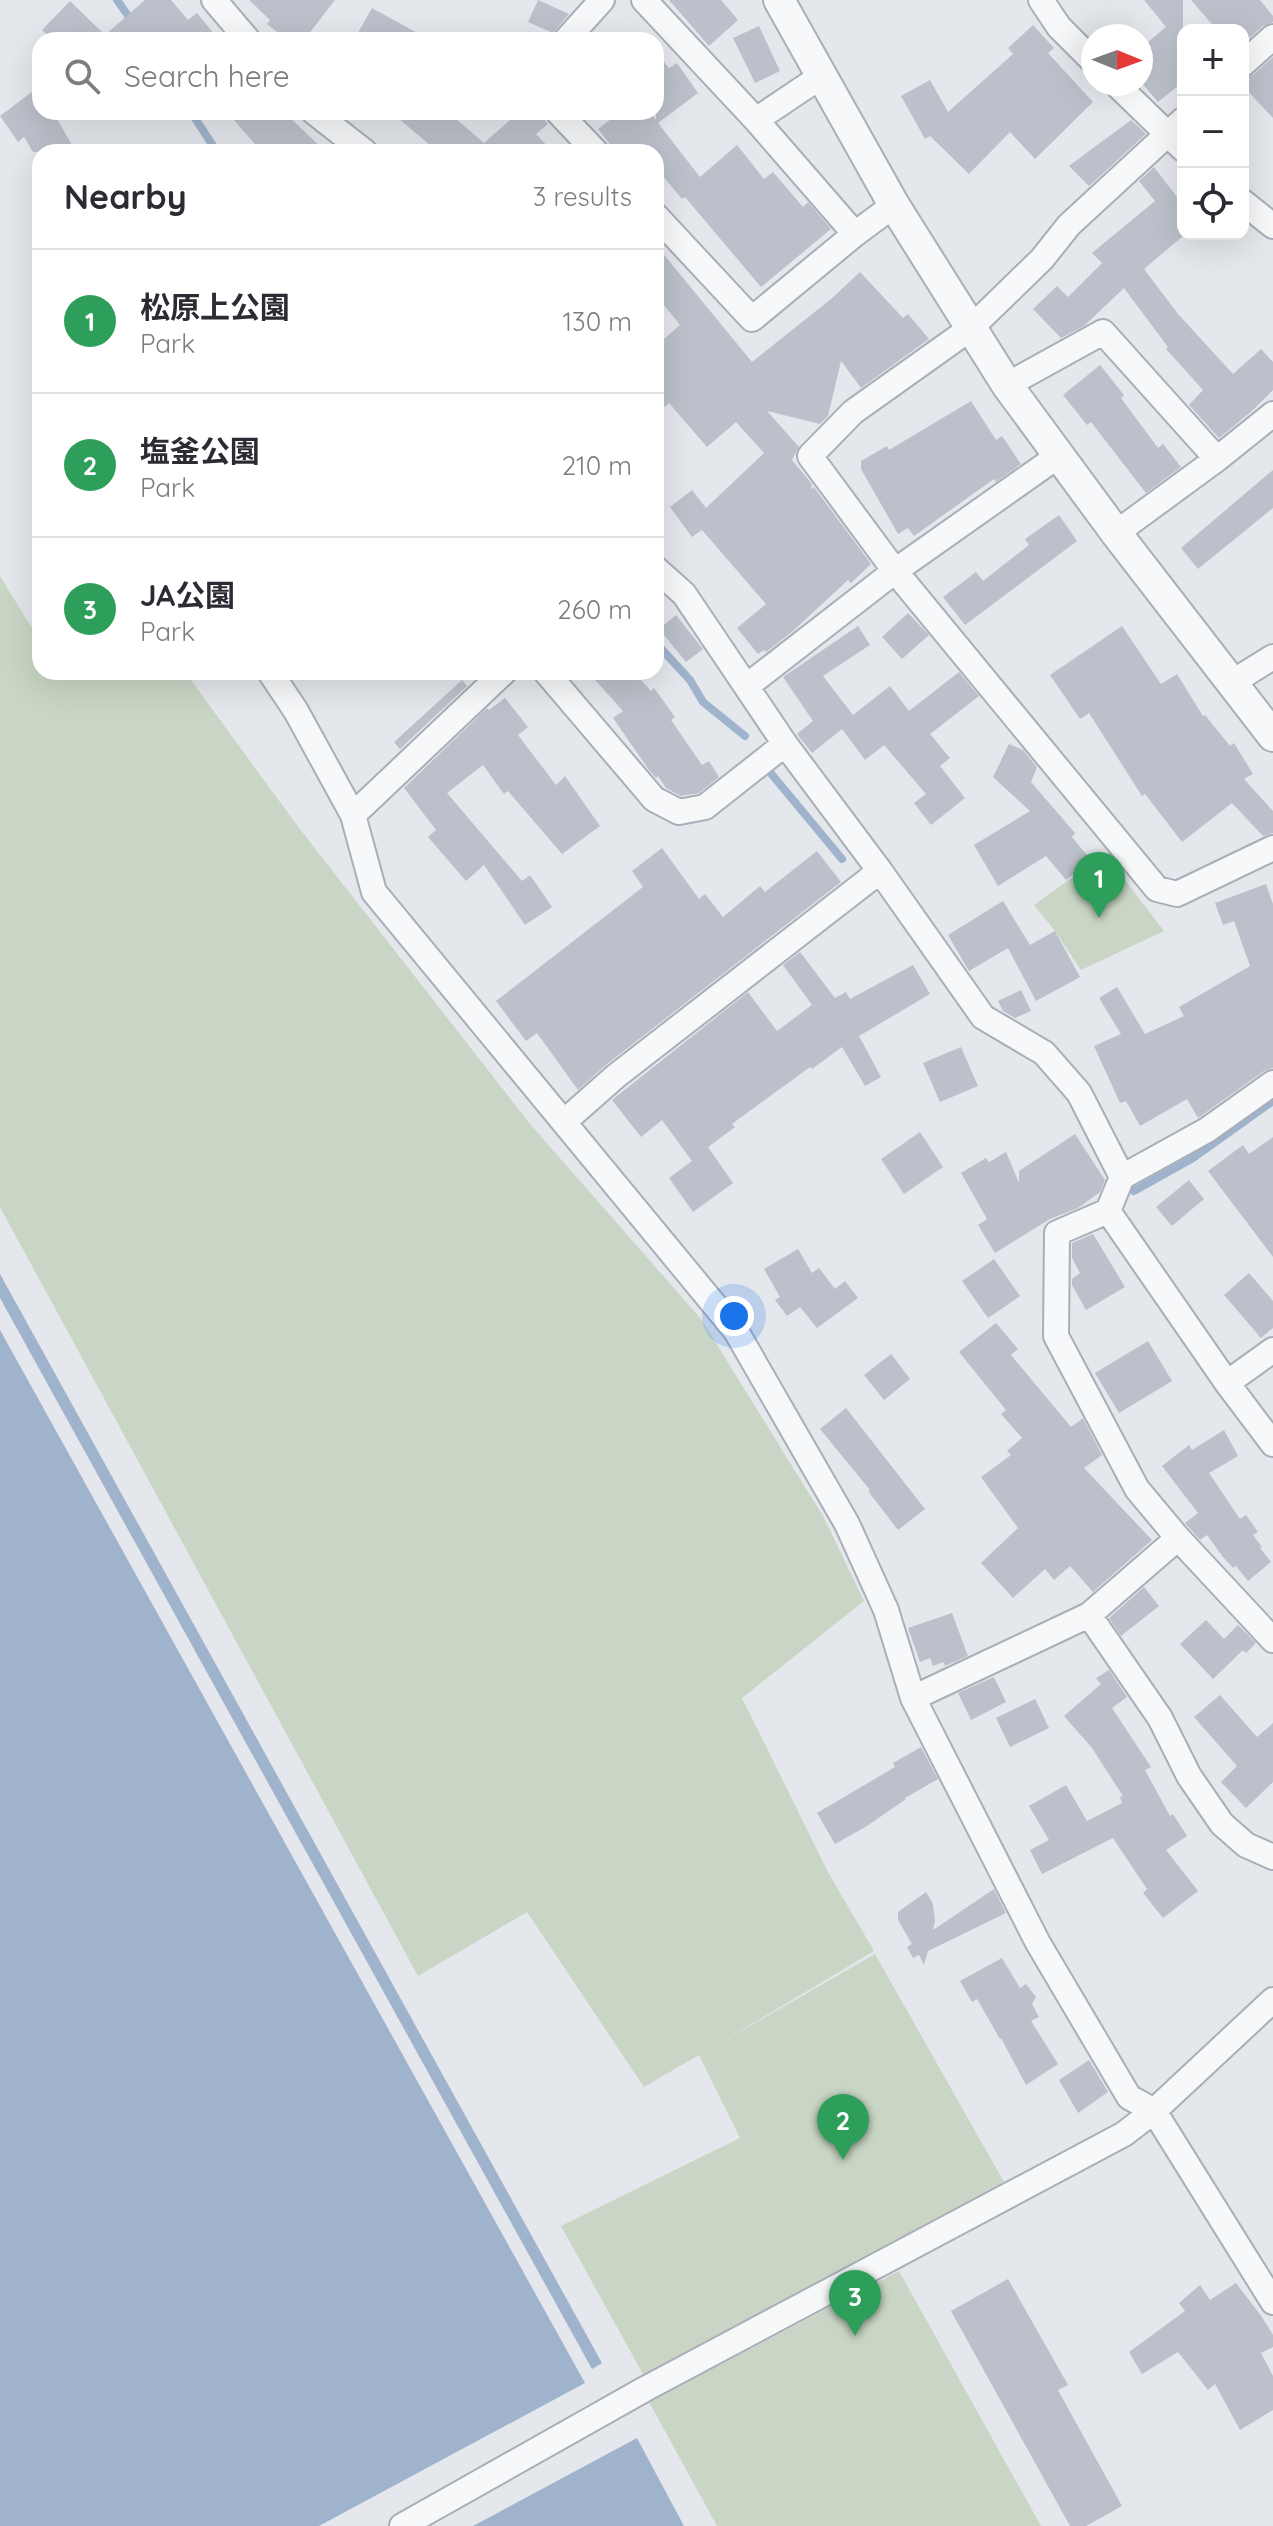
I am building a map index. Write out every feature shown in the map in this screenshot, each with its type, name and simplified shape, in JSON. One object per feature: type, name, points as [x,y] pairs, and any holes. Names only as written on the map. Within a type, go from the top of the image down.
[{"type":"street","points":[[214,0],[241,32]]},
{"type":"street","points":[[573,32],[602,0]]},
{"type":"street","points":[[644,0],[756,120],[855,234]]},
{"type":"street","points":[[779,0],[894,205],[1007,385],[1116,533],[1273,736]]},
{"type":"street","points":[[1041,0],[1059,27],[1081,49]]},
{"type":"street","points":[[1249,59],[1273,37]]},
{"type":"street","points":[[756,120],[820,77]]},
{"type":"street","points":[[1131,96],[1177,133]]},
{"type":"street","points":[[324,120],[353,144]]},
{"type":"street","points":[[566,120],[588,144]]},
{"type":"street","points":[[1177,135],[1069,225],[1042,259],[971,328],[853,412],[810,456],[895,571],[1157,889],[1177,894],[1273,848]]},
{"type":"street","points":[[664,225],[752,319],[894,205]]},
{"type":"street","points":[[1249,207],[1273,226]]},
{"type":"street","points":[[1007,385],[1103,332],[1217,459]]},
{"type":"street","points":[[1116,533],[1273,414]]},
{"type":"street","points":[[747,686],[895,571],[1058,456]]},
{"type":"street","points":[[664,576],[684,594],[785,744],[983,1017],[1044,1053],[1079,1093],[1122,1177]]},
{"type":"street","points":[[1231,683],[1273,657]]},
{"type":"street","points":[[275,680],[296,711],[353,815],[374,892],[736,1331],[847,1524],[886,1610],[913,1698],[1038,1943],[1129,2097],[1154,2111],[1273,2302]]},
{"type":"street","points":[[353,815],[496,680]]},
{"type":"street","points":[[553,680],[654,799],[679,812],[705,807],[785,744]]},
{"type":"street","points":[[565,1121],[616,1076],[880,871]]},
{"type":"street","points":[[1273,1083],[1207,1130],[1122,1177],[1108,1211],[1057,1233],[1056,1336],[1137,1489],[1273,1640]]},
{"type":"street","points":[[1108,1211],[1273,1444]]},
{"type":"street","points":[[1227,1383],[1273,1350]]},
{"type":"street","points":[[913,1698],[1089,1615],[1178,1538]]},
{"type":"street","points":[[1089,1615],[1160,1718],[1189,1776],[1222,1824],[1246,1845],[1273,1857]]},
{"type":"street","points":[[402,2526],[645,2389],[1124,2134],[1154,2111],[1273,2000]]},
{"type":"green space","points":[[0,576],[32,628],[32,680],[191,680],[299,828],[530,1124],[701,1319],[823,1516],[864,1601],[742,1698],[828,1872],[874,1951],[715,2046],[875,1954],[1004,2182],[644,2376],[561,2226],[740,2138],[699,2055],[644,2087],[527,1912],[418,1976],[0,1207]]},
{"type":"green space","points":[[1105,854],[1164,931],[1081,970],[1034,905]]},
{"type":"green space","points":[[899,2271],[1041,2526],[717,2526],[649,2402]]},
{"type":"water","points":[[0,1274],[602,2363],[592,2369],[0,1298]]},
{"type":"water","points":[[0,1330],[585,2383],[319,2526],[0,2526]]},
{"type":"water","points":[[637,2438],[684,2526],[473,2526]]},
{"type":"building","points":[[145,0],[171,0],[188,20],[197,13],[212,32],[108,32]]},
{"type":"building","points":[[249,0],[335,0],[310,32],[277,32],[267,24],[270,20]]},
{"type":"building","points":[[538,0],[569,14],[554,32],[528,22]]},
{"type":"building","points":[[669,0],[721,0],[738,20],[709,46]]},
{"type":"building","points":[[1144,0],[1183,0],[1183,24],[1177,24],[1177,87],[1158,102],[1153,96],[1153,38],[1166,27]]},
{"type":"building","points":[[1191,0],[1260,0],[1273,16],[1273,22],[1249,39],[1249,24],[1212,24]]},
{"type":"building","points":[[70,1],[102,32],[42,30]]},
{"type":"building","points":[[372,8],[416,32],[358,32]]},
{"type":"building","points":[[1033,25],[1054,48],[1048,53],[1081,89],[1081,96],[1087,96],[1093,102],[1035,159],[1010,132],[969,174],[930,136],[925,139],[901,96],[930,80],[948,112],[1013,54],[1008,48]]},
{"type":"building","points":[[759,26],[780,71],[755,83],[733,38]]},
{"type":"building","points":[[1273,57],[1273,118],[1249,92],[1249,77]]},
{"type":"building","points":[[664,62],[669,68],[677,63],[698,93],[664,118]]},
{"type":"building","points":[[32,92],[32,120],[58,120],[71,144],[32,144],[32,150],[24,137],[18,142],[0,116]]},
{"type":"building","points":[[234,120],[292,120],[318,144],[255,144]]},
{"type":"building","points":[[400,120],[457,120],[484,143],[510,120],[545,120],[548,124],[536,134],[545,144],[429,144]]},
{"type":"building","points":[[610,120],[662,120],[658,123],[700,177],[737,145],[764,179],[773,172],[803,207],[808,202],[831,229],[761,287],[685,197],[682,199],[664,178],[664,144],[610,144],[598,129]]},
{"type":"building","points":[[1131,120],[1146,134],[1089,186],[1069,166]]},
{"type":"building","points":[[1154,167],[1177,197],[1178,240],[1144,269],[1178,314],[1233,374],[1261,349],[1273,362],[1273,390],[1219,438],[1189,405],[1203,390],[1166,349],[1168,347],[1124,288],[1084,326],[1061,338],[1033,309],[1057,286],[1068,297],[1102,263],[1092,253],[1155,201],[1139,181]]},
{"type":"building","points":[[664,255],[752,362],[860,272],[903,318],[908,314],[929,339],[861,388],[841,361],[828,416],[820,424],[767,411],[799,447],[792,460],[812,484],[811,489],[814,487],[871,564],[851,583],[848,580],[793,631],[766,652],[764,650],[758,654],[737,628],[766,604],[702,530],[692,537],[670,507],[692,490],[706,508],[764,453],[736,422],[707,447],[669,403],[664,407],[664,339],[680,325],[664,305]]},
{"type":"building","points":[[1100,365],[1124,395],[1121,398],[1158,448],[1163,444],[1181,467],[1146,493],[1091,422],[1087,425],[1063,395]]},
{"type":"building","points":[[971,401],[996,440],[1002,436],[1021,464],[996,482],[994,479],[914,536],[908,528],[898,534],[861,469],[861,461],[887,446],[889,450]]},
{"type":"building","points":[[1273,470],[1273,508],[1198,569],[1181,548]]},
{"type":"building","points":[[1059,515],[1077,541],[965,625],[943,597],[976,572],[983,581],[1029,545],[1025,539]]},
{"type":"building","points":[[908,613],[929,635],[902,659],[882,637]]},
{"type":"building","points":[[676,615],[703,649],[686,662],[664,635],[664,625]]},
{"type":"building","points":[[858,626],[870,645],[823,676],[853,715],[890,686],[909,711],[959,672],[979,696],[930,734],[950,758],[940,766],[965,798],[931,825],[914,803],[926,794],[884,745],[865,760],[842,729],[812,753],[797,734],[813,721],[783,677]]},
{"type":"building","points":[[1122,626],[1161,684],[1177,674],[1203,716],[1230,746],[1234,743],[1253,774],[1244,779],[1273,811],[1273,833],[1263,836],[1232,803],[1182,842],[1145,794],[1142,796],[1089,713],[1080,719],[1050,675]]},
{"type":"building","points":[[462,680],[467,686],[400,749],[394,742]]},
{"type":"building","points":[[595,680],[641,680],[651,691],[654,688],[675,717],[671,720],[702,765],[709,761],[719,777],[699,793],[681,796],[666,788],[658,776],[656,778],[649,770],[613,718],[623,711]]},
{"type":"building","points":[[505,698],[528,727],[518,735],[556,785],[565,776],[600,826],[562,854],[508,791],[504,794],[483,765],[447,793],[522,881],[530,875],[552,907],[525,925],[484,865],[466,881],[428,837],[436,830],[404,788],[487,708],[489,710]]},
{"type":"building","points":[[1009,744],[1023,750],[1037,767],[1031,782],[1075,833],[1072,837],[1091,860],[1066,880],[1046,856],[998,886],[974,845],[1030,811],[993,777]]},
{"type":"building","points":[[662,848],[699,899],[705,894],[723,917],[760,886],[765,892],[817,851],[841,882],[607,1064],[578,1090],[537,1033],[526,1041],[496,1001],[643,887],[632,871]]},
{"type":"building","points":[[1266,884],[1273,904],[1273,1068],[1264,1071],[1198,1118],[1187,1099],[1140,1126],[1126,1101],[1120,1103],[1094,1046],[1121,1034],[1099,998],[1117,987],[1145,1034],[1184,1016],[1179,1007],[1250,966],[1234,921],[1223,925],[1215,903]]},
{"type":"building","points":[[1003,901],[1030,945],[1055,931],[1080,977],[1036,1001],[1008,948],[969,971],[948,935]]},
{"type":"building","points":[[800,952],[835,998],[846,992],[850,999],[913,965],[930,994],[859,1036],[881,1077],[865,1086],[842,1047],[732,1124],[735,1127],[708,1147],[733,1183],[693,1212],[669,1178],[692,1161],[662,1120],[641,1137],[612,1100],[748,992],[777,1031],[812,1005],[783,965]]},
{"type":"building","points":[[1021,990],[1031,1011],[1015,1018],[1003,1011],[998,1001]]},
{"type":"building","points":[[961,1047],[978,1086],[940,1102],[923,1063]]},
{"type":"building","points":[[920,1132],[943,1167],[904,1194],[881,1159]]},
{"type":"building","points":[[1075,1134],[1105,1180],[1100,1192],[1078,1208],[1050,1219],[995,1253],[978,1225],[987,1219],[961,1173],[986,1158],[989,1162],[1006,1152],[1019,1183],[1019,1171]]},
{"type":"building","points":[[1273,1137],[1273,1257],[1208,1171],[1243,1145],[1249,1154]]},
{"type":"building","points":[[1189,1180],[1204,1199],[1172,1226],[1156,1207]]},
{"type":"building","points":[[1093,1234],[1125,1287],[1086,1310],[1072,1285],[1072,1279],[1080,1273],[1072,1258],[1072,1243]]},
{"type":"building","points":[[798,1249],[812,1273],[819,1268],[835,1289],[845,1281],[858,1298],[817,1328],[800,1307],[787,1316],[775,1300],[780,1297],[764,1269]]},
{"type":"building","points":[[994,1259],[1020,1296],[988,1318],[962,1281]]},
{"type":"building","points":[[1249,1273],[1273,1301],[1273,1328],[1261,1338],[1224,1295]]},
{"type":"building","points":[[996,1323],[1018,1349],[1011,1355],[1071,1427],[1083,1418],[1102,1455],[1084,1468],[1152,1540],[1093,1592],[1070,1566],[1054,1580],[1045,1569],[1013,1598],[981,1563],[1018,1528],[981,1477],[1011,1455],[1007,1451],[1022,1438],[1001,1414],[1006,1410],[959,1352]]},
{"type":"building","points":[[1148,1341],[1172,1381],[1119,1413],[1095,1373]]},
{"type":"building","points":[[891,1354],[910,1379],[884,1400],[864,1375]]},
{"type":"building","points":[[846,1408],[925,1509],[898,1530],[820,1429]]},
{"type":"building","points":[[1224,1430],[1238,1456],[1209,1473],[1240,1519],[1246,1515],[1258,1532],[1253,1535],[1271,1562],[1248,1581],[1236,1566],[1233,1568],[1223,1557],[1207,1535],[1200,1540],[1185,1523],[1198,1513],[1162,1466],[1189,1445],[1192,1450]]},
{"type":"building","points":[[1144,1587],[1159,1606],[1121,1636],[1109,1618]]},
{"type":"building","points":[[952,1613],[968,1656],[945,1666],[943,1662],[933,1666],[930,1658],[920,1662],[908,1628]]},
{"type":"building","points":[[1206,1620],[1224,1639],[1238,1625],[1256,1643],[1246,1653],[1243,1650],[1213,1679],[1180,1644]]},
{"type":"building","points":[[1109,1670],[1127,1697],[1112,1708],[1151,1767],[1145,1770],[1170,1816],[1173,1814],[1187,1836],[1166,1850],[1198,1891],[1163,1918],[1143,1893],[1147,1889],[1113,1838],[1042,1874],[1030,1850],[1049,1840],[1029,1806],[1066,1785],[1087,1821],[1122,1803],[1120,1797],[1123,1796],[1092,1748],[1064,1716],[1101,1684],[1096,1678]]},
{"type":"building","points":[[994,1677],[1006,1702],[971,1720],[958,1693]]},
{"type":"building","points":[[1220,1695],[1257,1737],[1273,1723],[1273,1782],[1246,1808],[1221,1782],[1237,1766],[1194,1717]]},
{"type":"building","points":[[1035,1699],[1049,1728],[1010,1747],[996,1718]]},
{"type":"building","points":[[921,1747],[938,1779],[835,1844],[817,1813],[895,1767],[893,1763]]},
{"type":"building","points":[[994,1889],[1006,1913],[928,1951],[924,1965],[919,1955],[913,1958],[907,1947],[912,1944],[898,1920],[898,1912],[926,1892],[933,1904],[933,1930]]},
{"type":"building","points":[[1002,1958],[1020,1988],[1026,1984],[1036,1997],[1032,2004],[1039,2017],[1031,2021],[1058,2064],[1026,2085],[977,1999],[972,2002],[960,1981]]},
{"type":"building","points":[[1089,2060],[1108,2092],[1078,2113],[1059,2080]]},
{"type":"building","points":[[1008,2279],[1068,2385],[1058,2390],[1122,2506],[1086,2526],[1070,2526],[951,2311]]},
{"type":"building","points":[[1236,2283],[1273,2335],[1273,2347],[1261,2353],[1273,2376],[1273,2410],[1240,2430],[1215,2384],[1208,2390],[1178,2352],[1142,2374],[1129,2352],[1185,2311],[1179,2303],[1200,2285],[1210,2300]]},
{"type":"waterway","points":[[117,0],[139,32]]},
{"type":"waterway","points":[[196,120],[212,144]]},
{"type":"waterway","points":[[664,652],[690,680],[703,702],[745,736]]},
{"type":"waterway","points":[[764,765],[842,859]]},
{"type":"waterway","points":[[1134,1191],[1193,1158],[1273,1101]]},
{"type":"place","name":"松原上公園","points":[[1099,918]]},
{"type":"place","name":"塩釜公園","points":[[843,2160]]},
{"type":"place","name":"JA公園","points":[[855,2336]]}]
